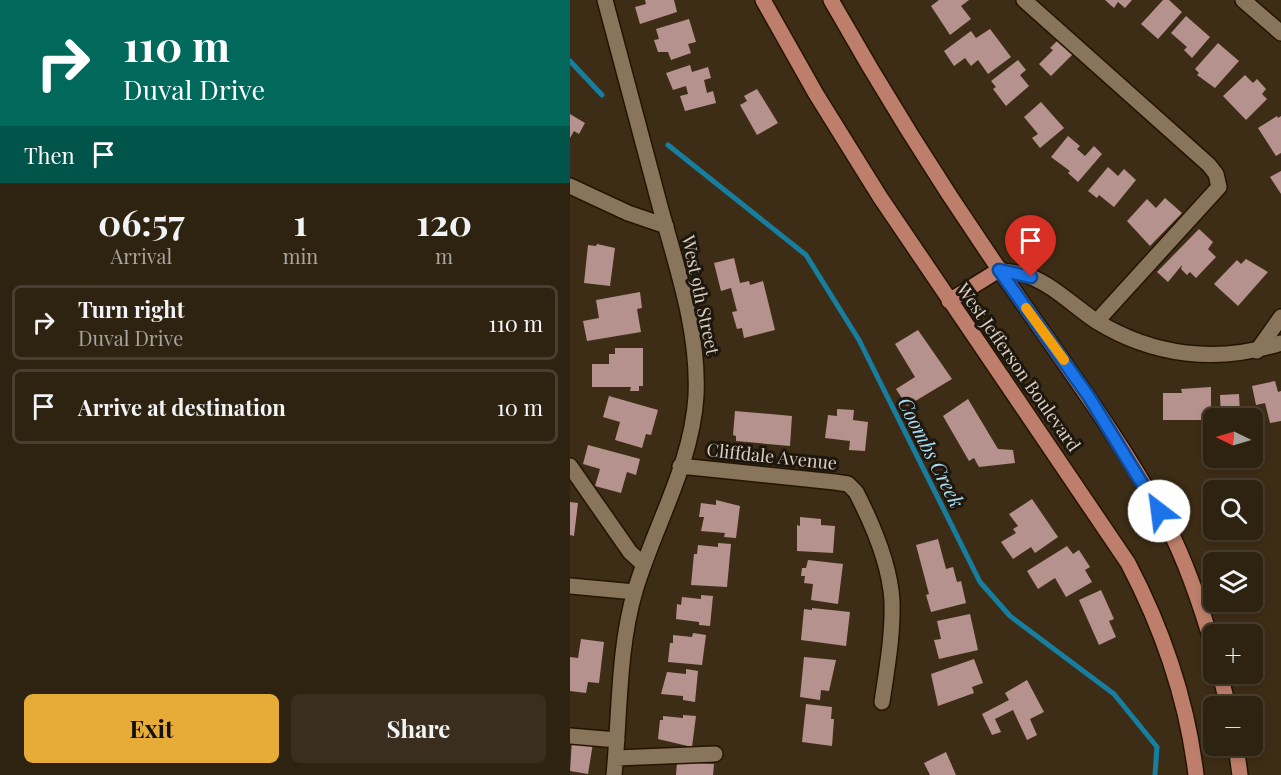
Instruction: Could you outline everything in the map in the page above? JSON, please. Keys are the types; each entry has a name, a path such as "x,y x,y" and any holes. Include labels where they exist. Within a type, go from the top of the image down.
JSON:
{"main road":[{"name":"West Jefferson Boulevard","path":"763,0 847,145 949,301 1128,563 1148,601 1177,677 1196,775"},
{"path":"831,0 937,178 1089,397 1168,528 1184,563 1205,624"},
{"path":"949,301 999,270"},
{"path":"1237,756 1240,775"}],"street":[{"name":"West 9th Street","path":"605,0 666,226 693,335 696,366 696,399 680,466 635,592 626,633 614,775"},
{"path":"1024,0 1209,165 1219,187 1097,321"},
{"path":"1243,0 1281,33"},
{"path":"570,186 628,213 666,226"},
{"path":"999,270 1031,277 1097,321 1128,338 1167,352 1210,356 1257,351 1281,343"},
{"path":"1257,351 1281,317"},
{"path":"570,466 630,552 644,565"},
{"name":"Cliffdale Avenue","path":"680,466 835,482 848,484 856,492 882,558 892,598 891,641 882,702"},
{"path":"570,586 635,592"},
{"path":"570,736 617,740"},
{"path":"616,758 715,754"}],"building":[{"path":"645,0 674,0 677,12 640,24 635,7 646,4"},
{"path":"939,0 969,0 961,6 971,19 950,35 931,6"},
{"path":"1105,0 1132,0 1125,8 1118,2 1114,8"},
{"path":"1163,0 1169,0 1182,12 1158,39 1141,24"},
{"path":"1186,16 1210,37 1192,58 1184,50 1187,47 1171,33"},
{"path":"689,19 696,42 688,44 691,53 671,60 668,52 658,52 654,40 659,39 656,29"},
{"path":"990,29 1011,57 988,74 978,60 971,66 965,58 954,66 944,51 971,31 976,38"},
{"path":"1059,39 1074,53 1051,76 1039,64 1053,50 1050,48"},
{"path":"1218,43 1239,61 1215,88 1197,75 1199,73 1195,69"},
{"path":"1018,60 1026,70 1020,75 1029,86 1006,106 993,89 996,87 991,81"},
{"path":"690,65 692,72 708,67 711,78 704,80 707,93 713,91 716,103 685,111 680,96 688,94 686,86 673,90 666,73"},
{"path":"1245,75 1253,83 1257,79 1266,89 1262,94 1267,99 1246,120 1223,96"},
{"path":"757,89 778,123 757,135 740,105 747,101 744,96"},
{"path":"1041,102 1064,128 1040,148 1032,138 1038,134 1024,117"},
{"path":"570,114 585,123 579,134 574,131 570,138"},
{"path":"1277,116 1278,118 1281,116 1281,153 1276,156 1258,128"},
{"path":"1068,136 1080,146 1077,149 1085,156 1094,146 1102,154 1078,182 1068,173 1070,171 1051,157"},
{"path":"1108,167 1118,176 1124,169 1136,180 1114,207 1099,195 1097,198 1088,191"},
{"path":"1281,171 1281,194 1270,177"},
{"path":"1165,198 1182,213 1150,246 1127,221 1147,199 1156,208"},
{"path":"1199,229 1213,242 1208,249 1216,257 1196,278 1190,272 1187,275 1181,269 1182,265 1168,282 1157,272"},
{"path":"597,244 615,248 610,286 584,283 588,245 596,246"},
{"path":"734,258 740,283 749,281 750,285 763,281 775,330 744,338 742,328 737,329 732,312 737,311 731,288 721,291 714,263"},
{"path":"1246,259 1268,272 1238,306 1214,284 1237,260 1241,264"},
{"path":"640,292 642,308 637,309 641,332 587,341 583,321 599,318 596,300"},
{"path":"918,330 952,379 907,406 896,389 915,377 895,344"},
{"path":"615,348 643,348 643,386 639,386 639,391 630,391 631,387 592,387 592,364 609,364 609,354 615,354"},
{"path":"1275,381 1278,392 1281,391 1281,421 1270,423 1265,403 1256,405 1252,386"},
{"path":"1211,387 1211,408 1203,408 1203,420 1163,420 1163,393 1182,393 1181,389"},
{"path":"1239,394 1240,408 1221,408 1220,395"},
{"path":"609,396 658,410 651,435 646,434 642,448 615,440 620,422 603,417"},
{"path":"968,399 998,449 1013,450 1015,463 979,467 974,458 969,461 943,416"},
{"path":"837,409 854,410 853,420 868,422 865,451 849,450 850,441 825,438 828,415 837,416"},
{"path":"735,411 792,416 790,446 736,441 736,436 733,435"},
{"path":"588,445 640,459 636,475 627,472 621,493 595,486 600,469 583,464"},
{"path":"1032,499 1058,537 1035,553 1031,547 1013,559 1001,542 1016,533 1013,529 1018,526 1009,514"},
{"path":"716,500 740,506 736,538 724,537 725,533 701,531 704,517 699,517 701,503 716,505"},
{"path":"570,502 578,503 574,536 570,535"},
{"path":"800,517 821,519 821,525 835,526 833,553 797,551 797,525 800,526"},
{"path":"938,539 946,569 953,567 957,582 961,581 966,603 931,612 926,595 929,594 916,545"},
{"path":"718,543 731,544 727,587 691,585 694,554 697,554 698,545 718,547"},
{"path":"1067,546 1073,554 1079,550 1090,567 1085,570 1092,582 1066,597 1055,578 1038,589 1027,571"},
{"path":"808,560 843,564 838,604 811,600 813,584 804,583 805,576 801,576 802,568 806,568"},
{"path":"1101,590 1114,619 1109,621 1116,637 1099,645 1079,600"},
{"path":"701,595 713,596 710,626 676,619 677,604 681,605 682,597 701,599"},
{"path":"812,608 850,612 846,646 801,640 804,609 812,610"},
{"path":"970,614 978,650 939,659 934,640 941,639 937,621"},
{"path":"693,633 706,635 702,665 668,662 673,635 692,637"},
{"path":"581,639 604,642 599,683 588,682 586,693 570,691 570,657 578,658"},
{"path":"804,657 836,660 829,691 821,690 820,700 800,697"},
{"path":"974,659 983,683 972,687 974,693 938,706 931,674"},
{"path":"686,669 698,671 695,702 683,700 683,696 661,694 667,672 686,674"},
{"path":"1027,680 1044,712 1030,719 1037,735 1027,740 1013,710 995,719 1001,732 992,735 982,714 1009,700 1005,693"},
{"path":"806,704 832,707 831,719 834,719 832,746 802,742"},
{"path":"683,715 696,716 692,747 658,739 660,720 663,720 663,716 683,718"},
{"path":"572,740 593,743 588,774 570,771"},
{"path":"946,752 956,775 930,775 924,763"},
{"path":"677,762 714,764 713,775 676,775"}],"waterway":[{"name":"Coombs Creek","path":"570,61 602,95"},
{"name":"Coombs Creek","path":"668,145 806,255 859,340 980,582 1010,616 1114,694 1157,747 1155,775"}],"slow traffic":[{"path":"1026,308 1064,360"}],"route":[{"path":"1031,277 999,270 1089,397 1159,511"}]}
